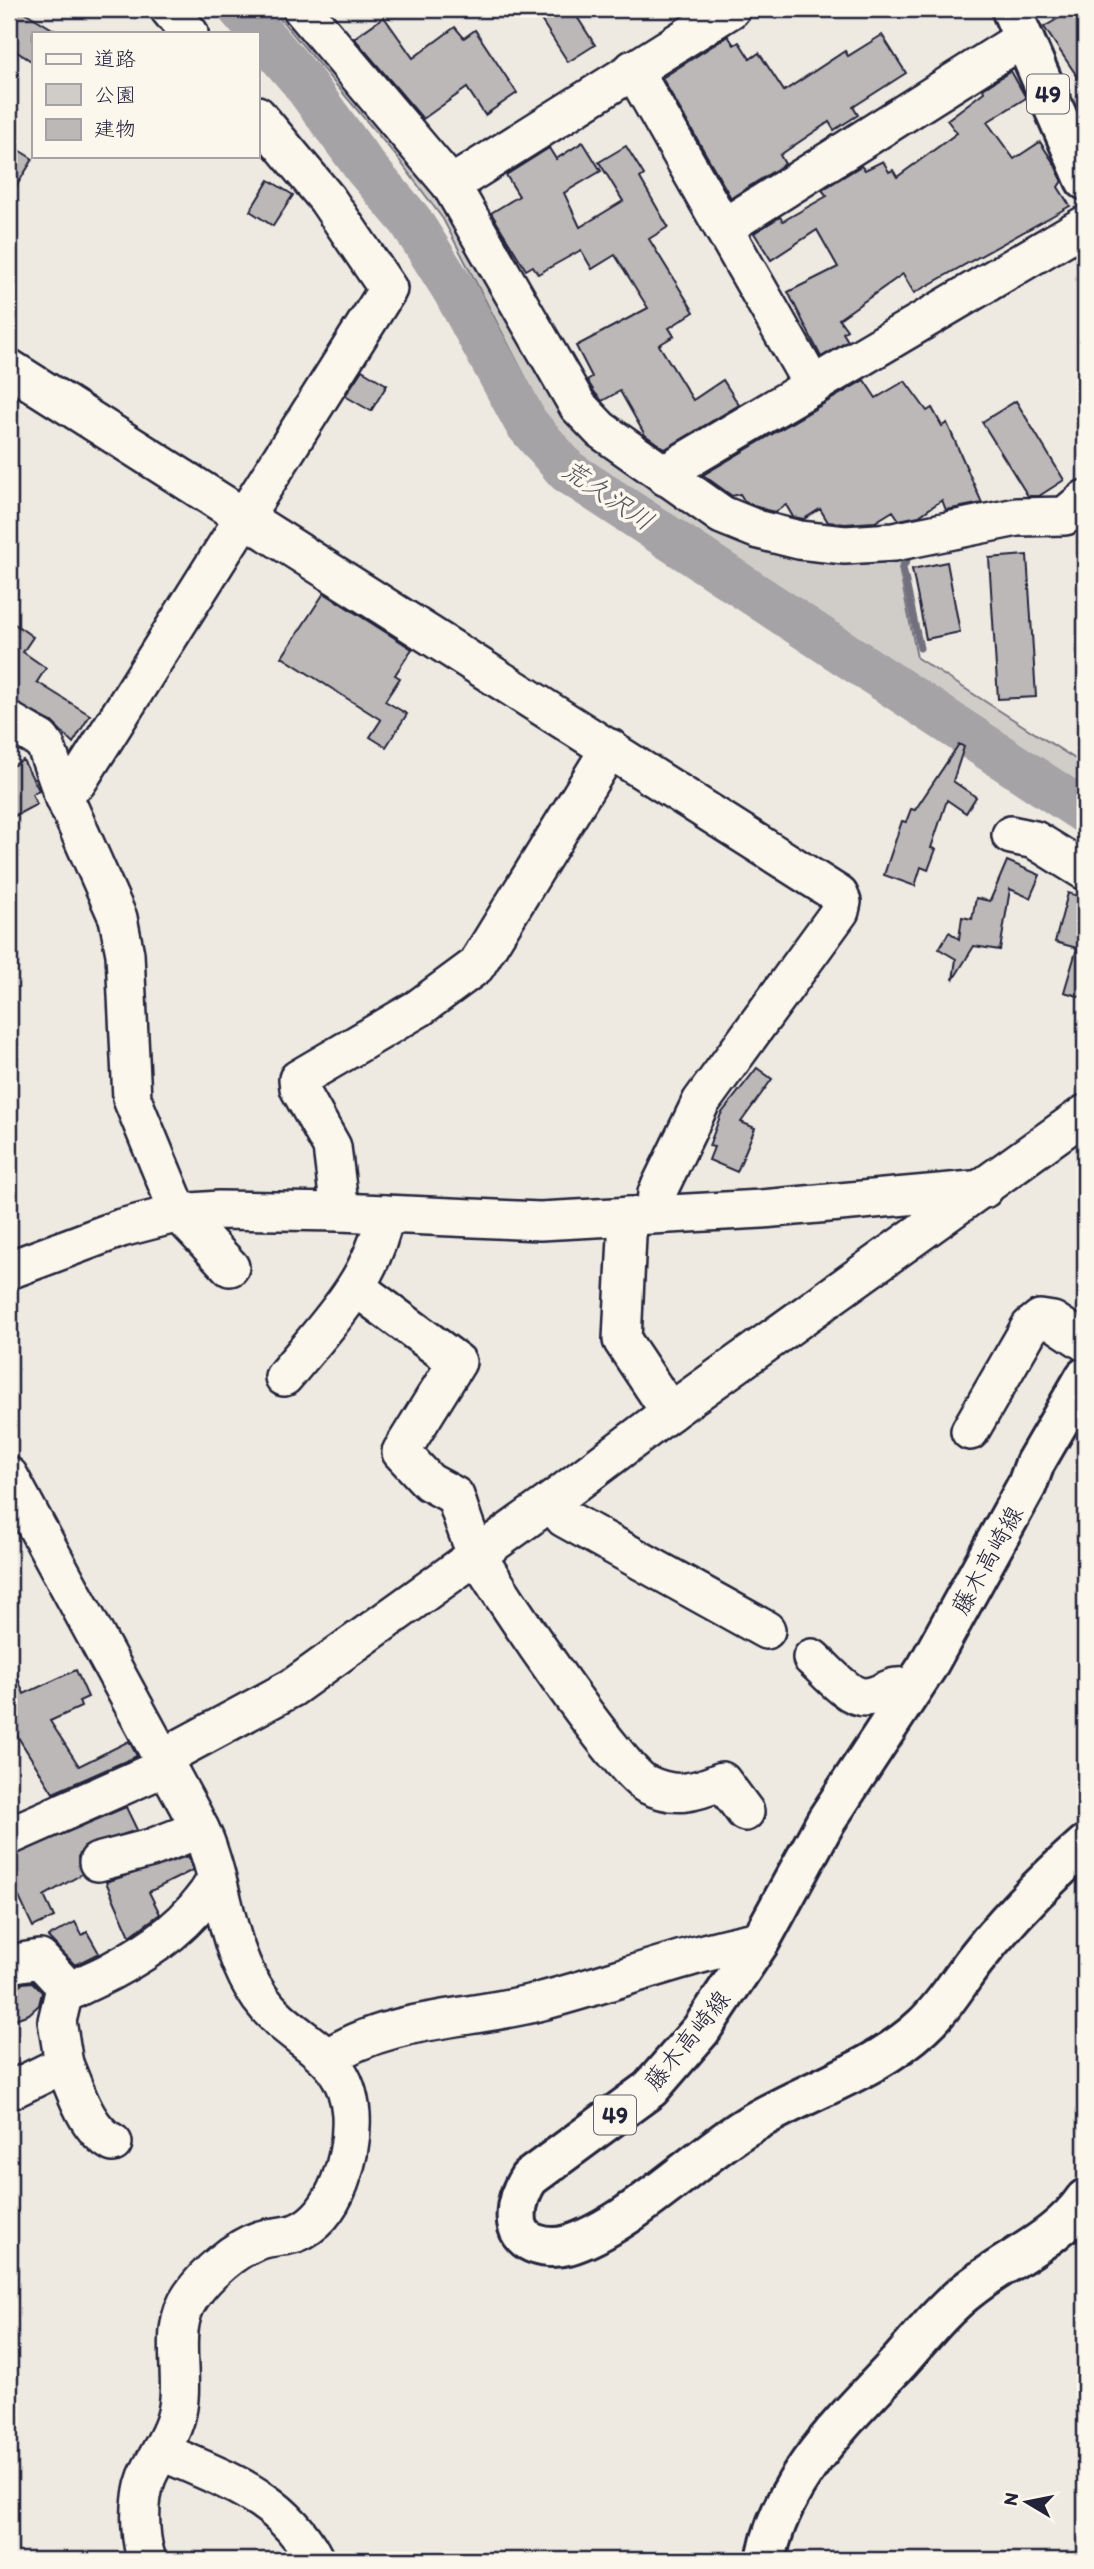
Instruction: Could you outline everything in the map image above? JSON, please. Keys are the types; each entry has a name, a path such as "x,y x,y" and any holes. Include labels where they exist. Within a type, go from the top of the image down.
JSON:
{"main road":[{"name":"49","path":"1018,23 1085,180"},
{"name":"藤木高崎線","path":"1085,1377 1035,1463 1027,1485 962,1605 913,1689 826,1821 761,1940 701,2030 666,2073 650,2089 529,2178 521,2191 516,2209 517,2226 523,2236 548,2247 566,2245 588,2237 648,2199 744,2128 858,2069 906,2039 932,2018 976,1958 1085,1845"},
{"path":"766,2560 771,2534 791,2490 860,2403 970,2287 1063,2225 1085,2199"}],"street":[{"path":"169,9 188,32"},
{"path":"302,9 451,185 568,394 601,430 735,522 788,538 845,545 894,542 1017,517 1065,516 1085,499"},
{"path":"451,185 731,9"},
{"path":"723,228 1018,23"},
{"path":"633,69 813,386"},
{"path":"62,792 78,781 388,289 327,199 259,117"},
{"path":"666,477 680,464 1085,225"},
{"path":"9,368 839,895 842,902 840,911 793,980 701,1102 657,1193 641,1215 622,1340 670,1412"},
{"path":"9,721 41,740 118,918 125,954 132,1099 179,1213 230,1267"},
{"path":"340,1212 332,1147 299,1088 298,1079 419,1008 476,966 610,748"},
{"path":"1011,835 1035,840 1085,871"},
{"path":"9,1836 164,1762 292,1688 1085,1114"},
{"path":"9,1270 121,1228 179,1213 219,1210 340,1212 540,1221 762,1209 984,1189"},
{"path":"284,1377 357,1288 380,1242 385,1213"},
{"path":"357,1288 457,1362 401,1452 429,1482 455,1496 477,1555 592,1721 644,1783 677,1795 693,1793 722,1781 745,1812"},
{"path":"970,1431 1030,1327 1040,1319 1054,1321 1085,1342"},
{"path":"9,1476 200,1829 208,1849 233,1943 254,1988 270,2010 289,2029 327,2058 345,2084 351,2116 341,2180 325,2211 298,2232 263,2239 231,2256 192,2294 185,2306 180,2329 180,2401 176,2418 142,2495 142,2546 147,2560"},
{"path":"552,1501 564,1518 766,1630"},
{"path":"813,1658 850,1692 865,1697 899,1684 913,1689"},
{"path":"98,1862 151,1848 200,1829"},
{"path":"113,2143 101,2137 94,2127 64,2064 57,2021 63,1996 110,1972 173,1932 191,1917 216,1880"},
{"path":"327,2058 351,2042 402,2026 494,2013 559,1997 708,1950 761,1940"},
{"path":"9,1964 40,1959 70,1991"},
{"path":"9,2091 64,2064"},
{"path":"161,2451 266,2502 295,2527 314,2560"}],"green space":[{"path":"272,9 290,9 329,56 658,485 903,558 899,568 917,658 1083,764 1085,771 1080,783 1085,787 1085,792 735,560 655,511 570,449 543,411 443,219 397,157"}],"building":[{"path":"534,9 572,9 595,45 568,62"},
{"path":"1074,9 1085,9 1085,88 1044,27"},
{"path":"21,10 57,32 32,32 32,61 9,47 9,31"},
{"path":"384,17 413,58 455,27 464,38 475,30 517,93 485,115 467,88 423,119 354,38"},
{"path":"882,35 906,73 853,107 858,115 834,130 829,122 780,155 785,164 731,198 662,78 728,36 734,45 739,42 750,59 759,53 784,91 845,51 848,56"},
{"path":"1011,71 1026,98 987,122 1014,159 1040,142 1055,165 1062,181 1058,187 1070,206 914,293 903,274 839,319 847,330 843,333 848,341 821,357 788,292 838,267 817,230 771,260 754,233 780,217 783,221 827,196 822,190 861,166 865,170 883,161 889,172 893,170 897,177 957,133 947,120 984,92 983,89"},
{"path":"583,142 601,171 564,193 580,227 623,201 599,162 626,146 644,175 640,178 668,227 649,239 694,312 669,328 674,336 659,345 693,400 723,380 739,405 665,449 645,435 620,391 602,401 595,393 587,380 592,377 576,346 648,308 615,255 592,269 581,250 538,274 533,266 526,270 491,213 519,196 506,175 549,148 556,159"},
{"path":"9,144 33,159 9,198"},
{"path":"269,180 293,195 273,226 250,211"},
{"path":"362,370 387,385 371,411 345,396"},
{"path":"864,380 876,398 905,381 927,411 932,408 942,426 947,423 982,503 946,510 942,500 919,516 899,520 893,511 875,522 845,524 828,522 820,509 804,519 793,517 786,505 775,512 766,510 745,502 740,494 732,496 703,475"},
{"path":"1016,401 1064,480 1039,496 1028,496 982,422"},
{"path":"1027,555 1036,697 998,699 989,558"},
{"path":"947,562 960,632 926,639 912,569"},
{"path":"324,593 412,649 395,675 400,678 385,701 407,714 386,747 370,737 381,720 282,657"},
{"path":"9,620 33,637 23,652 46,668 37,682 90,715 73,743 52,722 9,700"},
{"path":"959,744 964,747 953,781 976,797 966,813 947,800 931,848 936,849 928,870 921,867 915,886 884,875 902,821 906,822 911,809 915,810"},
{"path":"23,760 39,790 32,794 37,804 15,816 9,805 9,768"},
{"path":"1007,861 1040,875 1030,898 1010,889 1000,950 974,946 953,980 956,959 939,949 949,932 959,939 962,917 972,919 976,898 990,901"},
{"path":"1068,893 1085,898 1085,998 1064,992 1077,948 1055,942"},
{"path":"757,1068 772,1079 741,1122 755,1128 737,1172 709,1160 714,1147 709,1146 721,1114"},
{"path":"9,1657 24,1694 76,1670 88,1697 79,1701 81,1707 50,1721 79,1766 129,1741 137,1756 53,1793 16,1734 9,1736"},
{"path":"126,1807 137,1830 84,1847 78,1857 82,1874 44,1896 54,1917 33,1927 19,1897 9,1902 9,1857"},
{"path":"188,1856 193,1870 149,1892 160,1914 130,1936 106,1882"},
{"path":"75,1922 82,1935 87,1932 99,1953 75,1965 48,1937"},
{"path":"32,1982 42,1992 39,2005 29,2014 9,2021 9,1994 23,1983"}],"waterway":[{"name":"荒久沢川","path":"240,9 302,81 365,167 410,220 454,290 526,423 567,471 1085,812"},
{"path":"915,555 909,556 903,568 920,648"}]}
